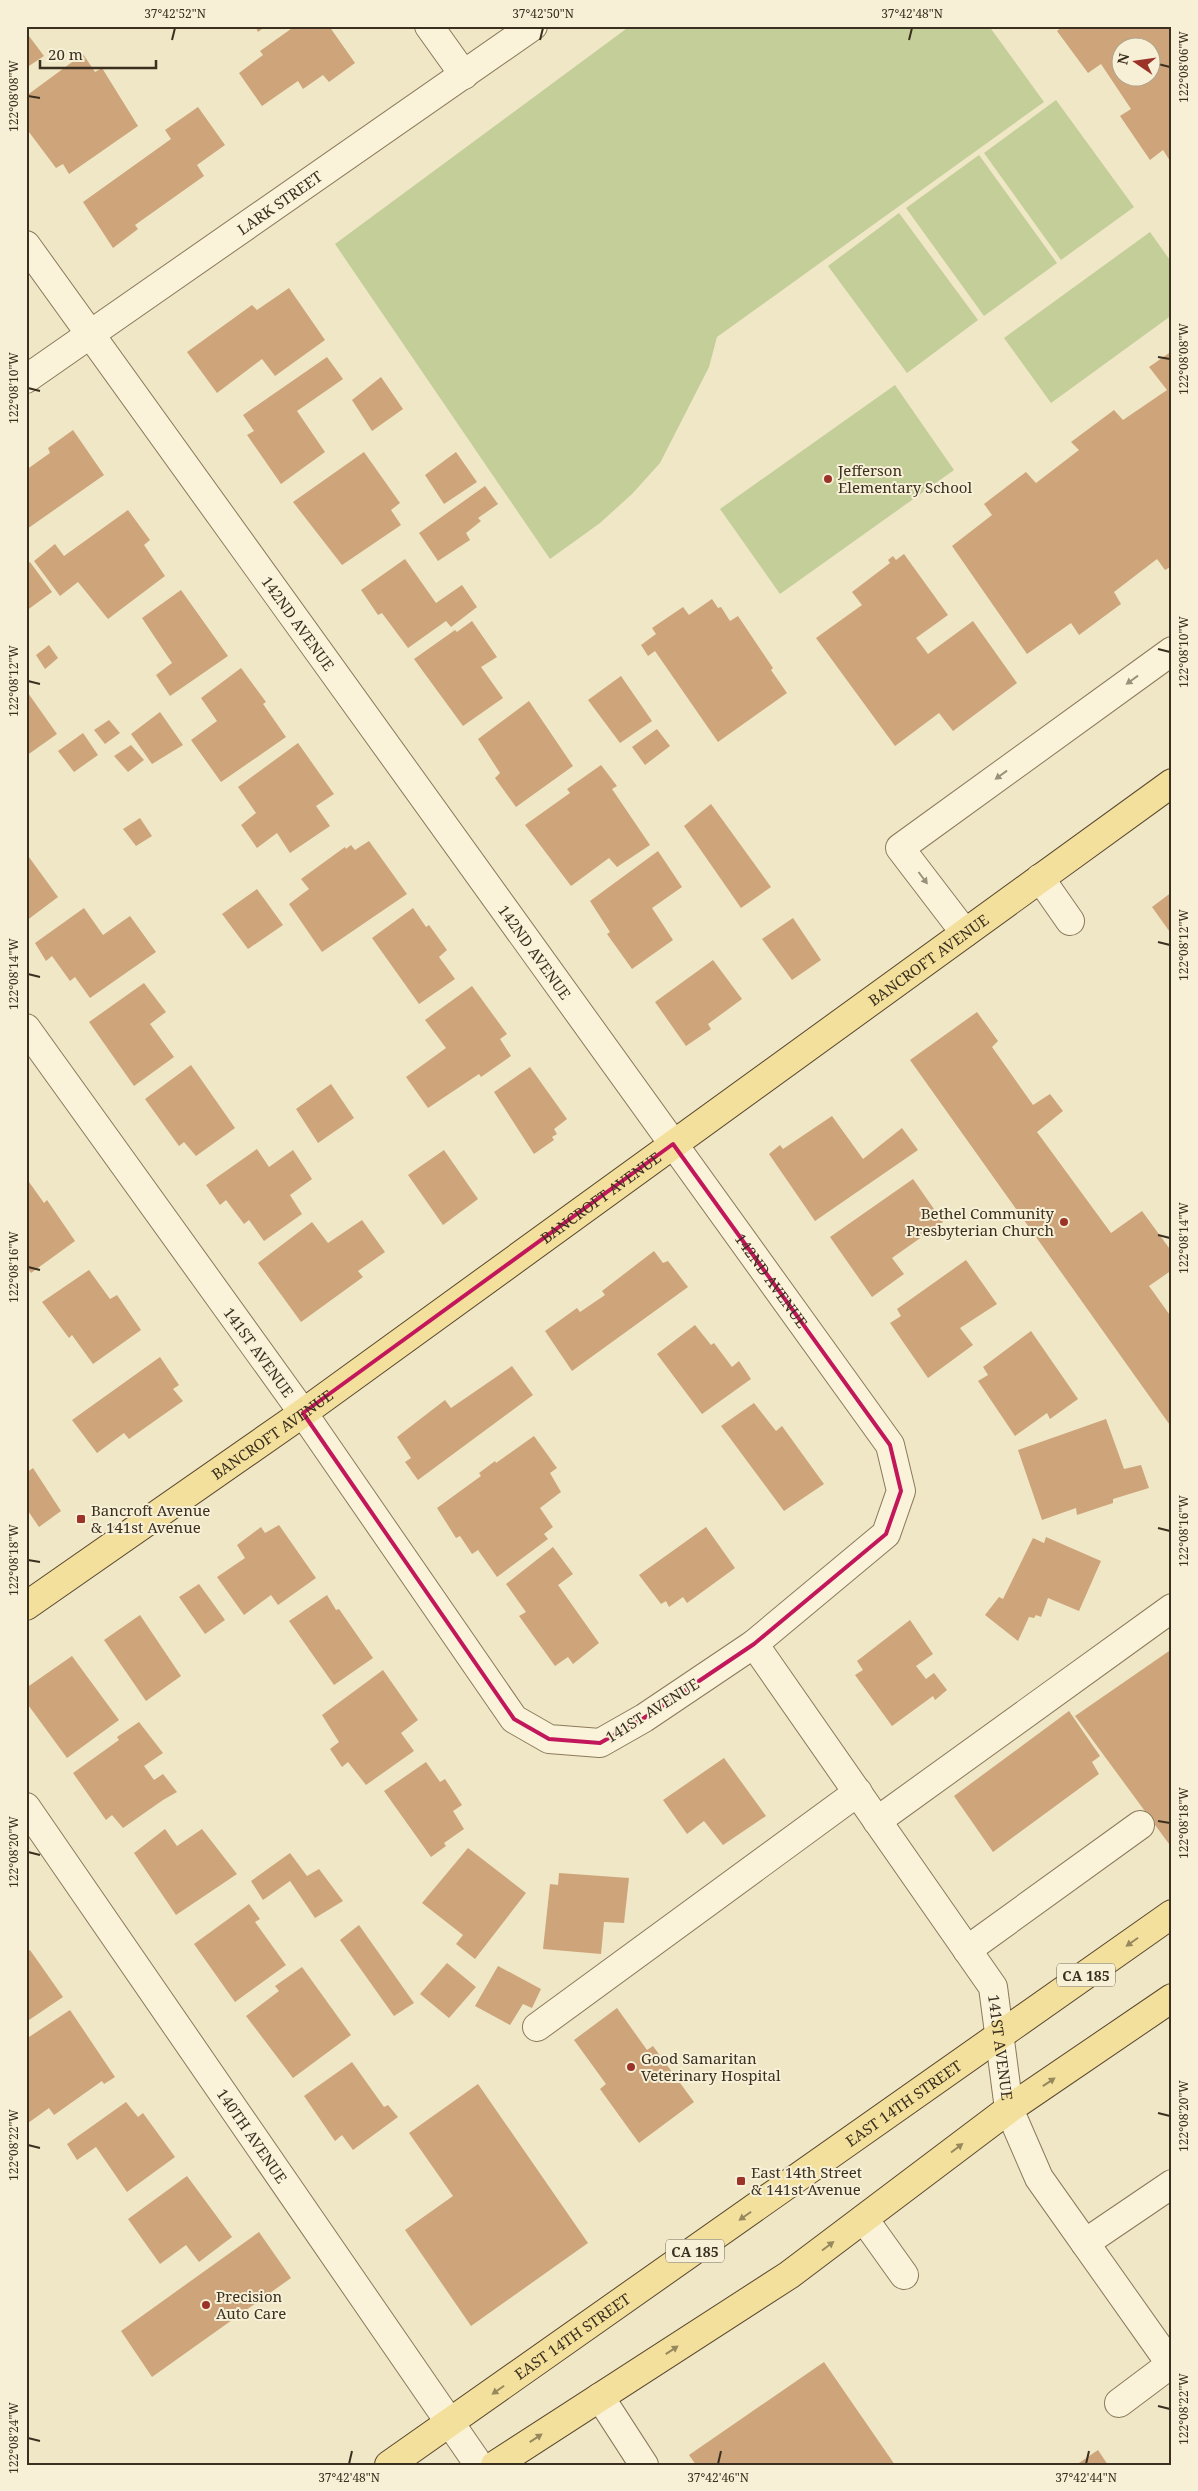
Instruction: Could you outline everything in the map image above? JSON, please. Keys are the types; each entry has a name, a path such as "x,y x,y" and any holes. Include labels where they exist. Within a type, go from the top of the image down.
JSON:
{"main road":[{"name":"BANCROFT AVENUE","path":"26,1606 304,1413 1172,783"},
{"name":"EAST 14TH STREET","path":"389,2465 1172,1914"},
{"path":"495,2465 789,2275 1009,2109 1172,1998"}],"street":[{"path":"429,26 464,76"},
{"name":"LARK STREET","path":"26,379 464,76 533,26"},
{"name":"142ND AVENUE","path":"26,245 890,1445 901,1490 886,1534 754,1644"},
{"path":"965,933 900,848 1172,651"},
{"path":"1040,878 1070,921"},
{"name":"141ST AVENUE","path":"26,1028 304,1413 514,1719 549,1739 600,1742 644,1718 754,1644 993,1987 1009,2109 1039,2178 1171,2365"},
{"path":"877,1821 1172,1608"},
{"path":"537,2027 858,1792"},
{"name":"140TH AVENUE","path":"26,1807 479,2465"},
{"path":"967,1950 1140,1825"},
{"path":"1085,2243 1172,2184"},
{"path":"864,2219 904,2276"},
{"path":"1119,2403 1171,2365"},
{"path":"600,2397 644,2465"}],"highlighted area":[{"path":"673,1144 890,1445 901,1491 886,1534 754,1644 644,1718 600,1743 549,1739 514,1719 303,1413"}],"green space":[{"path":"630,26 989,26 1044,102 717,337 709,367 660,463 632,494 600,523 550,559 335,244"},
{"path":"1056,100 1134,207 1061,260 984,153"},
{"path":"979,155 1057,263 984,316 906,208"},
{"path":"899,213 978,320 907,373 828,266"},
{"path":"1150,232 1172,263 1172,315 1051,403 1004,338"},
{"path":"895,385 954,470 780,594 720,509"}],"building":[{"path":"255,26 266,26 258,32"},
{"path":"295,26 329,26 355,63 329,82 323,75 303,89 298,81 262,106 239,73 263,55 260,51"},
{"path":"1063,26 1172,26 1172,164 1163,150 1150,160 1120,116 1131,109 1117,88 1160,88 1160,38 1110,38 1110,78 1101,64 1088,73 1057,31"},
{"path":"26,32 44,56 26,68"},
{"path":"83,54 95,72 102,68 138,126 69,174 63,164 56,168 26,128 26,96"},
{"path":"198,107 225,145 197,165 204,176 135,225 138,229 113,248 83,202 171,139 165,130"},
{"path":"289,288 325,340 275,376 262,359 217,393 187,352 252,305 257,310"},
{"path":"1172,351 1172,566 1165,570 1157,559 1114,592 1121,604 1079,635 1071,623 1027,654 952,546 992,515 984,504 1026,472 1036,483 1079,450 1071,442 1114,410 1123,420 1167,390 1149,367"},
{"path":"327,357 343,379 297,411 325,452 281,484 247,435 254,431 243,415"},
{"path":"381,377 403,409 372,431 352,400"},
{"path":"73,430 104,475 27,529 26,470 50,453 48,448"},
{"path":"364,452 400,503 391,510 401,525 342,565 293,502"},
{"path":"456,452 477,482 444,504 425,475"},
{"path":"485,486 498,504 478,518 481,521 466,533 470,540 438,561 419,533"},
{"path":"128,510 150,540 144,545 165,576 108,619 78,582 60,596 34,561 55,544 64,556"},
{"path":"904,554 948,615 916,638 928,654 973,621 1017,683 953,731 939,713 895,746 816,638 862,605 852,592 890,563 888,560 893,556 896,560"},
{"path":"405,559 436,603 462,585 477,607 451,627 446,621 408,648 382,613 378,615 361,590"},
{"path":"30,562 52,592 26,611 26,565"},
{"path":"181,590 228,656 170,696 156,675 172,663 142,618"},
{"path":"712,599 718,608 721,607 730,621 738,616 773,668 771,670 787,693 718,742 655,651 648,656 641,645 656,634 652,628 683,607 689,615"},
{"path":"472,621 497,657 481,667 503,698 463,726 414,659 455,630 457,632"},
{"path":"49,645 58,658 45,669 36,655"},
{"path":"241,668 266,702 263,704 286,737 221,782 191,740 217,721 201,698"},
{"path":"621,676 652,721 620,743 588,700"},
{"path":"28,693 57,734 26,756 26,694"},
{"path":"529,701 573,766 516,807 495,778 500,773 478,739"},
{"path":"160,712 183,745 152,764 131,734"},
{"path":"109,720 120,733 105,744 94,730"},
{"path":"657,729 670,746 645,765 632,747"},
{"path":"83,733 98,755 74,772 58,751"},
{"path":"298,743 334,794 316,806 330,826 290,853 277,833 257,848 241,825 256,813 238,787"},
{"path":"131,745 144,760 128,772 114,756"},
{"path":"601,765 617,786 612,789 650,845 617,867 609,858 571,886 525,825 570,793 567,789"},
{"path":"711,804 771,887 741,908 684,826"},
{"path":"140,818 152,836 136,846 123,829"},
{"path":"369,841 407,894 322,952 289,904 309,889 301,879 345,847 346,849 351,845 355,850"},
{"path":"658,851 682,887 652,908 673,940 632,969 607,934 610,932 590,901"},
{"path":"26,853 58,897 26,921"},
{"path":"257,889 283,925 248,949 222,914"},
{"path":"1172,892 1172,935 1152,907"},
{"path":"84,908 103,935 130,916 156,952 90,998 75,977 70,981 52,956 46,961 35,943"},
{"path":"413,908 426,927 429,925 447,950 439,957 455,979 419,1004 372,938"},
{"path":"793,918 821,960 792,980 762,939"},
{"path":"713,960 742,999 708,1024 711,1029 686,1046 655,1002"},
{"path":"144,983 166,1012 150,1024 174,1057 134,1086 89,1022"},
{"path":"472,986 507,1034 500,1039 511,1056 481,1077 479,1074 428,1108 406,1077 446,1048 425,1020"},
{"name":"Bethel Community Presbyterian Church","path":"977,1012 998,1041 992,1047 1033,1105 1050,1094 1063,1111 1037,1132 1111,1233 1142,1211 1172,1252 1172,1270 1149,1286 1172,1318 1172,1428 910,1060"},
{"path":"191,1065 235,1128 196,1156 184,1142 179,1146 145,1099"},
{"path":"530,1067 567,1119 554,1129 557,1134 552,1137 554,1140 534,1154 494,1092"},
{"path":"331,1084 354,1118 318,1143 296,1109"},
{"path":"832,1116 863,1159 902,1128 918,1150 815,1221 769,1154 780,1145 783,1149"},
{"path":"257,1149 269,1167 293,1150 312,1179 290,1195 302,1214 264,1241 249,1220 244,1224 226,1200 220,1205 206,1185"},
{"path":"444,1150 478,1199 443,1225 408,1175"},
{"path":"913,1179 943,1222 892,1258 904,1274 872,1297 830,1237"},
{"path":"29,1182 44,1203 47,1200 75,1241 31,1273 26,1266 26,1184"},
{"path":"362,1220 385,1252 358,1271 363,1277 301,1322 258,1263 312,1222 328,1243"},
{"path":"654,1251 663,1263 668,1261 688,1287 572,1371 545,1331 577,1308 580,1312 605,1295 602,1291"},
{"path":"966,1260 997,1304 960,1328 973,1345 928,1378 890,1323 901,1316 897,1309"},
{"path":"89,1270 110,1299 117,1295 141,1330 93,1364 72,1335 69,1338 42,1302"},
{"path":"695,1325 711,1345 714,1343 732,1367 739,1361 751,1379 702,1414 657,1354"},
{"path":"1031,1331 1078,1399 1050,1419 1047,1413 1015,1436 978,1381 988,1375 983,1367"},
{"path":"160,1357 179,1385 173,1389 183,1401 129,1439 124,1433 97,1453 72,1420"},
{"path":"512,1366 533,1395 418,1480 405,1462 411,1458 397,1437 445,1400 451,1408"},
{"path":"754,1403 776,1431 782,1426 824,1484 784,1511 721,1426"},
{"path":"1106,1419 1124,1469 1141,1465 1149,1488 1113,1499 1113,1503 1077,1515 1076,1508 1042,1520 1018,1450"},
{"path":"534,1436 557,1468 550,1473 561,1492 540,1508 553,1527 544,1534 548,1539 497,1577 478,1550 472,1554 460,1536 456,1538 437,1508 481,1476 479,1473 495,1461 496,1463"},
{"path":"33,1468 61,1511 39,1527 26,1508 26,1473"},
{"path":"279,1525 316,1578 278,1605 271,1595 244,1615 217,1577 245,1558 237,1545 261,1527 265,1533"},
{"path":"706,1527 735,1568 687,1603 683,1597 669,1607 666,1601 661,1604 639,1575"},
{"path":"1046,1537 1101,1561 1079,1611 1048,1598 1041,1617 1036,1615 1034,1618 1029,1617 1018,1641 985,1615 999,1597 1003,1599 1033,1538 1044,1543"},
{"path":"553,1547 573,1574 558,1585 599,1643 573,1664 568,1657 555,1666 519,1616 526,1612 506,1584"},
{"path":"199,1584 225,1620 205,1634 179,1597"},
{"path":"327,1595 336,1610 339,1609 373,1658 334,1685 289,1621"},
{"path":"140,1615 181,1676 146,1701 104,1640"},
{"path":"910,1620 933,1654 916,1666 926,1679 934,1673 947,1690 935,1700 933,1696 892,1726 855,1675 863,1670 857,1661"},
{"path":"1172,1649 1172,1848 1075,1716"},
{"path":"72,1656 119,1720 67,1758 26,1702 26,1688"},
{"path":"383,1670 418,1720 401,1733 414,1751 366,1785 348,1762 342,1767 330,1749 339,1742 322,1715"},
{"path":"1069,1711 1100,1756 1092,1762 1099,1774 993,1852 954,1796"},
{"path":"139,1722 163,1753 144,1766 154,1780 163,1774 177,1792 123,1828 112,1815 106,1820 73,1773 119,1740 117,1737"},
{"path":"724,1758 766,1816 723,1845 704,1821 687,1834 663,1800"},
{"path":"426,1762 440,1782 445,1779 462,1805 453,1811 464,1829 444,1843 446,1846 431,1857 384,1791"},
{"path":"165,1829 177,1846 202,1829 237,1874 176,1915 134,1853"},
{"path":"468,1848 526,1893 475,1959 456,1944 463,1935 422,1903"},
{"path":"290,1853 307,1876 319,1869 343,1901 315,1918 290,1881 263,1900 251,1881"},
{"path":"559,1873 629,1878 624,1923 604,1922 601,1954 543,1949 550,1884 558,1885"},
{"path":"249,1904 260,1919 255,1922 286,1965 235,2002 194,1944"},
{"path":"359,1925 414,2003 394,2016 340,1940"},
{"path":"30,1950 63,1997 26,2022 26,1953"},
{"path":"447,1963 476,1987 449,2018 420,1994"},
{"path":"498,1966 541,1989 532,2008 523,2004 510,2025 475,2006"},
{"path":"302,1967 351,2035 293,2078 246,2016 279,1991 275,1986"},
{"name":"Good Samaritan Veterinary Hospital","path":"617,2008 647,2050 653,2046 694,2102 639,2143 600,2089 606,2084 574,2040"},
{"path":"70,2010 115,2077 104,2084 102,2081 54,2115 49,2108 28,2123 26,2039"},
{"path":"352,2062 384,2107 388,2105 398,2117 353,2150 342,2135 335,2141 304,2096"},
{"path":"478,2084 588,2243 471,2326 405,2230 453,2196 409,2133"},
{"path":"126,2102 138,2117 143,2113 175,2157 127,2192 96,2147 77,2160 67,2144"},
{"path":"187,2176 232,2237 199,2262 186,2245 160,2264 128,2219"},
{"name":"Precision Auto Care","path":"259,2232 291,2278 152,2377 121,2331"},
{"path":"824,2362 895,2465 696,2465 689,2455"},
{"path":"1098,2450 1108,2465 1076,2465"}],"place":[{"name":"Jefferson Elementary School","path":"828,479"},
{"name":"Bethel Community Presbyterian Church","path":"1064,1222"},
{"name":"Bancroft Avenue & 141st Avenue","path":"81,1519"},
{"name":"Good Samaritan Veterinary Hospital","path":"631,2067"},
{"name":"East 14th Street & 141st Avenue","path":"741,2181"},
{"name":"Precision Auto Care","path":"206,2305"}]}
